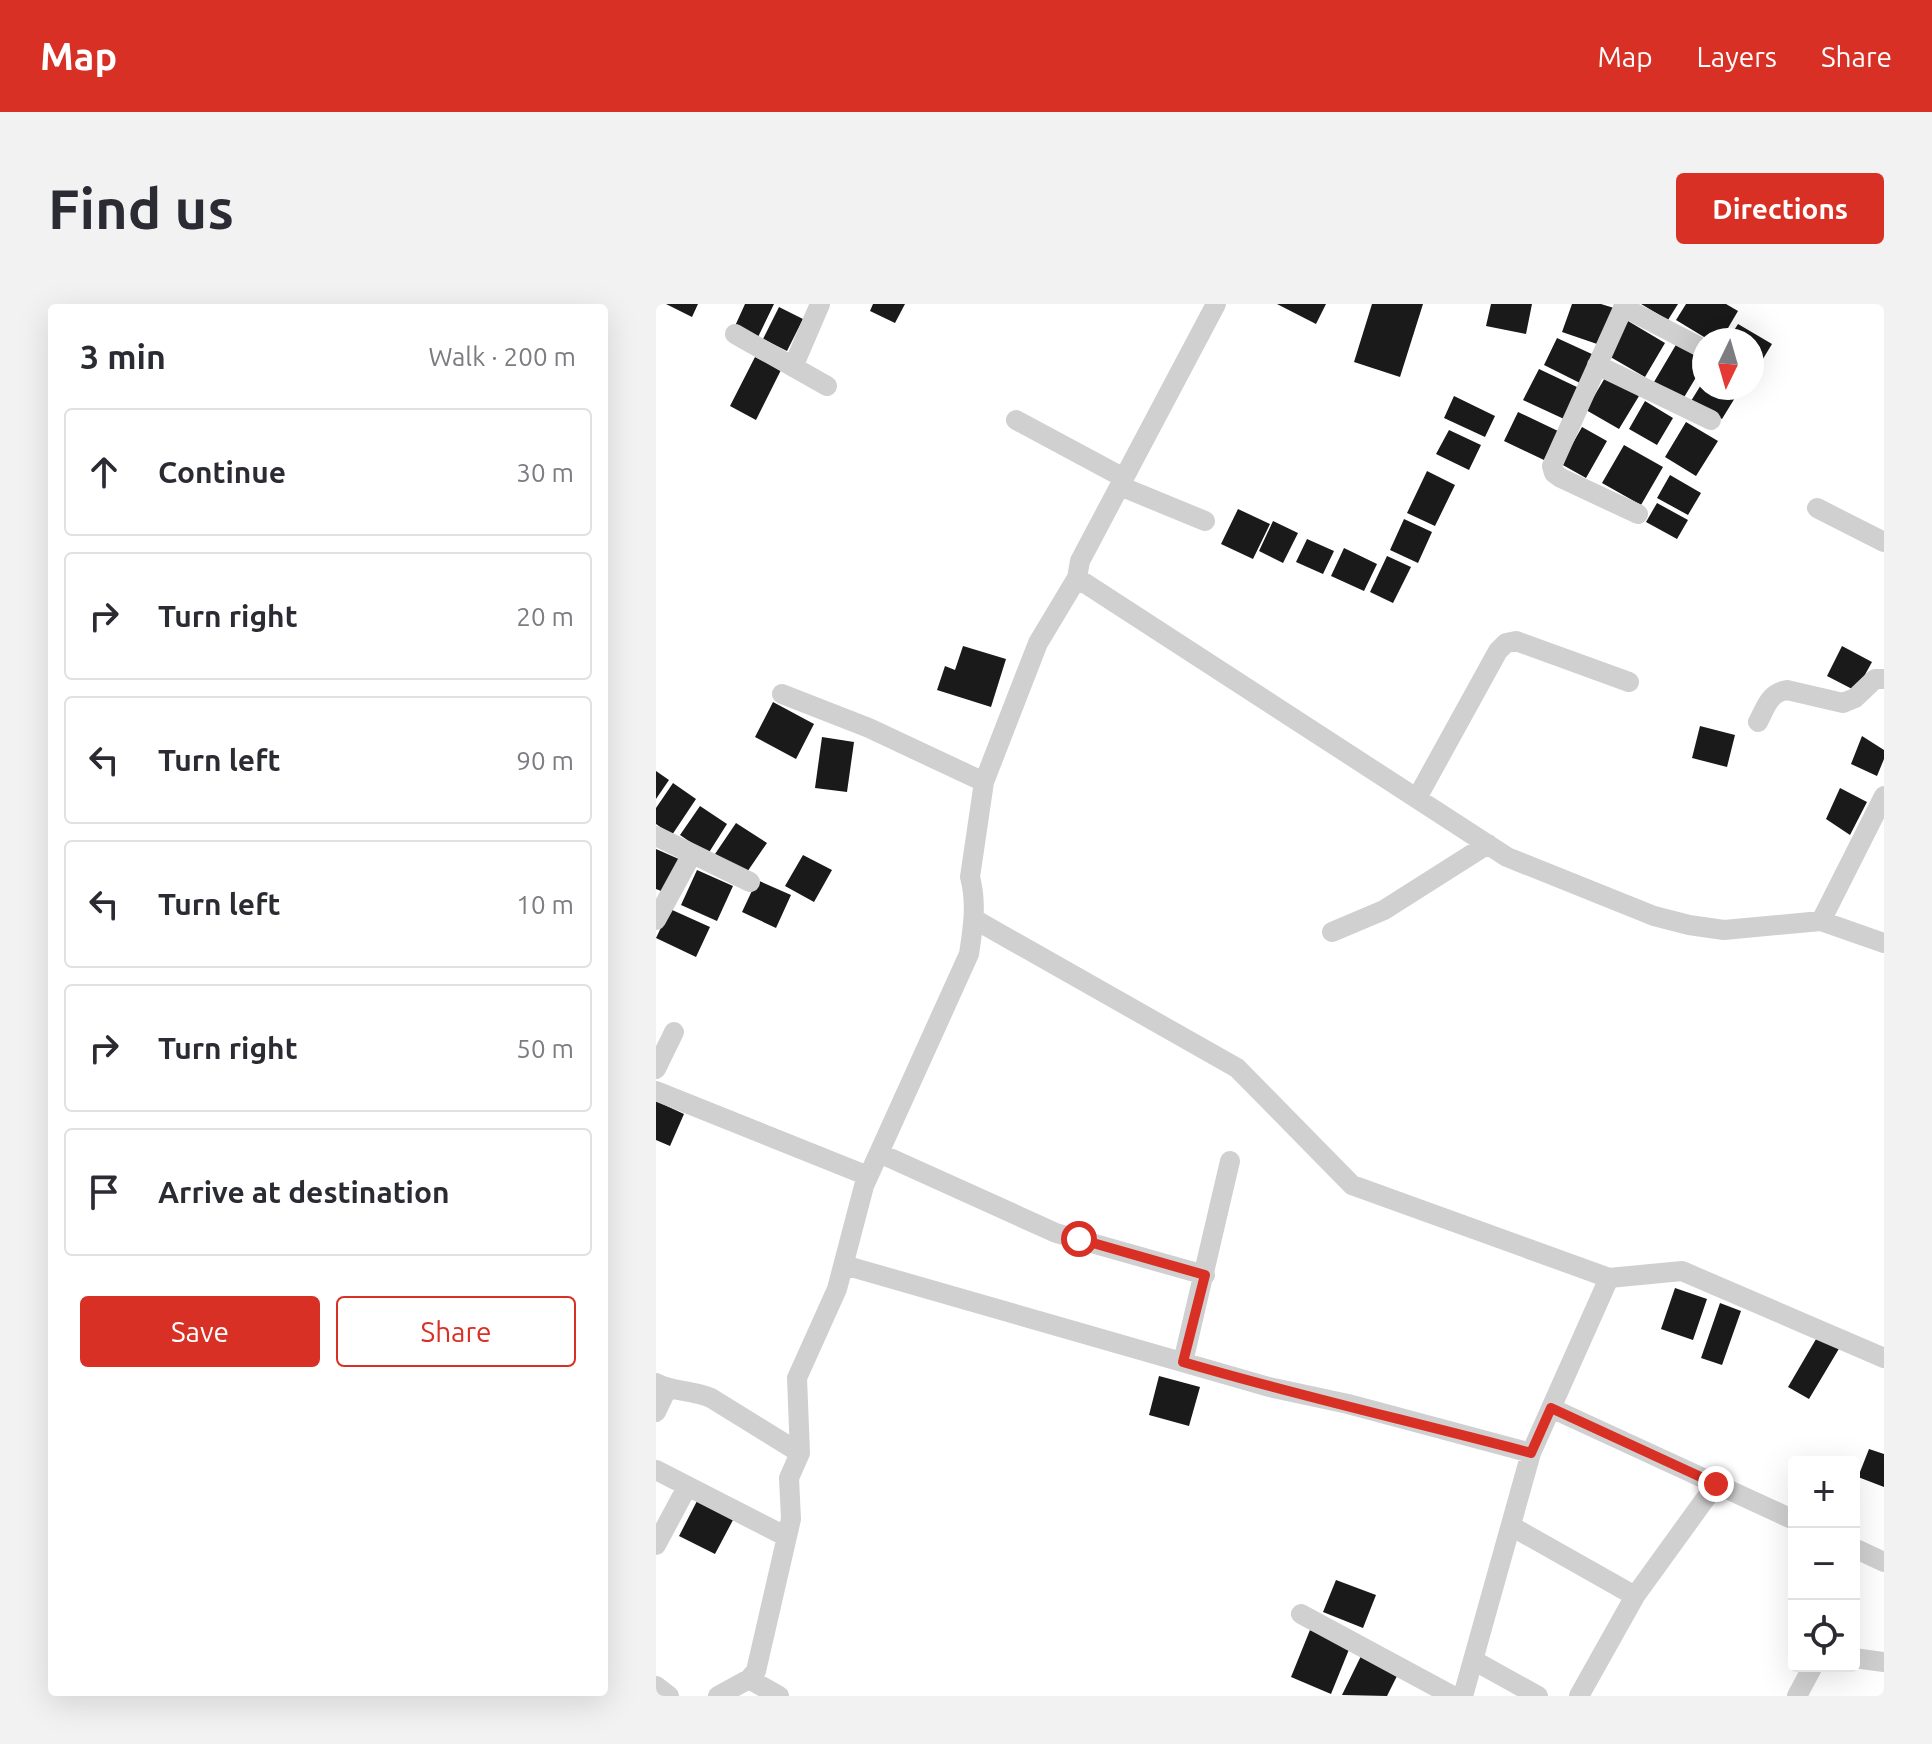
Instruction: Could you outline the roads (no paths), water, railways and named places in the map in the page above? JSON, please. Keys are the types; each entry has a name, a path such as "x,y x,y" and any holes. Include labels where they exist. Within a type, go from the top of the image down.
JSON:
{"street":[{"path":"793,367 820,304"},
{"path":"718,1696 749,1679 756,1671 791,1519 789,1478 800,1453 797,1378 844,1265 855,1213 868,1176 969,954 974,919 974,892 970,877 984,782 1038,643 1077,578 1080,561 1216,304"},
{"path":"1638,514 1561,478 1554,473 1552,466 1624,306 1692,343"},
{"path":"735,334 827,386"},
{"path":"1597,365 1711,420"},
{"path":"1016,420 1122,482 1205,521"},
{"path":"1817,508 1884,542"},
{"path":"1077,578 1521,863 1654,916 1689,925 1724,930 1821,921 1884,943"},
{"path":"1417,798 1498,651 1506,643 1516,641 1629,682"},
{"path":"1758,722 1771,695 1778,692 1787,690 1843,703 1855,698 1875,679 1884,679"},
{"path":"782,694 869,728 984,782"},
{"path":"1821,921 1884,796"},
{"path":"656,836 750,882"},
{"path":"1332,932 1384,910 1488,844"},
{"path":"656,920 692,854"},
{"path":"974,919 1237,1068 1352,1185 1609,1278 1682,1271 1884,1358"},
{"path":"656,1069 674,1032"},
{"path":"656,1091 868,1176"},
{"path":"879,1153 1056,1233 1205,1275"},
{"path":"1183,1362 1230,1161"},
{"path":"844,1265 1269,1387 1348,1404 1531,1453"},
{"path":"1463,1696 1531,1453 1609,1278"},
{"path":"656,1412 662,1386 696,1391 800,1453"},
{"path":"1551,1408 1788,1517"},
{"path":"656,1470 787,1537"},
{"path":"1579,1696 1635,1596 1716,1484"},
{"path":"656,1545 687,1487"},
{"path":"1511,1526 1635,1596"},
{"path":"1860,1551 1884,1562"},
{"path":"1301,1614 1453,1696"},
{"path":"1860,1659 1884,1662"},
{"path":"1473,1660 1538,1696"},
{"path":"1797,1696 1810,1672"},
{"path":"749,1679 779,1696"},
{"path":"656,1686 669,1696"}]}
